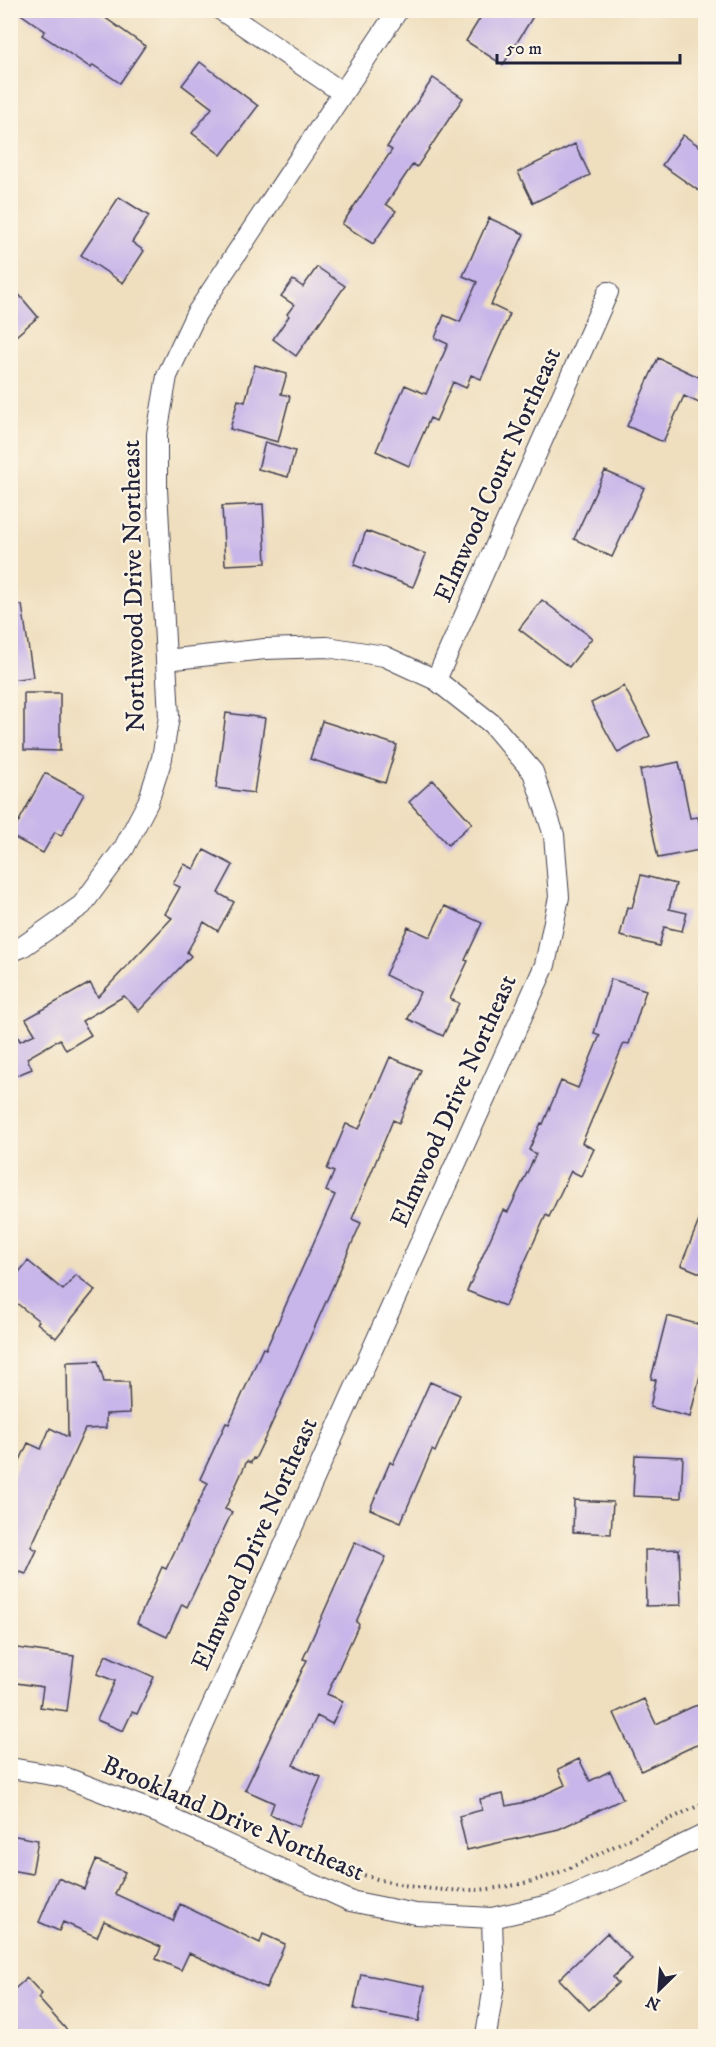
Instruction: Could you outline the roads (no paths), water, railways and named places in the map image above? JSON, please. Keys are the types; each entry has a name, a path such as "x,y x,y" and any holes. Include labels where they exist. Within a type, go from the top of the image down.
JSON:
{"street":[{"path":"220,10 344,93"},
{"name":"Northwood Drive Northeast","path":"10,952 22,947 82,905 124,848 148,802 162,758 169,717 157,489 157,434 167,376 196,314 398,10"},
{"name":"Elmwood Court Northeast","path":"436,680 608,292"},
{"name":"Elmwood Drive Northeast","path":"163,1815 545,965 559,897 554,835 532,772 492,724 436,680 384,656 327,647 265,649 166,660"},
{"name":"Brookland Drive Northeast","path":"10,1768 64,1777 163,1815 350,1901 416,1914 492,1918 553,1905 705,1834"},
{"path":"486,2037 494,1985 492,1918"}]}
